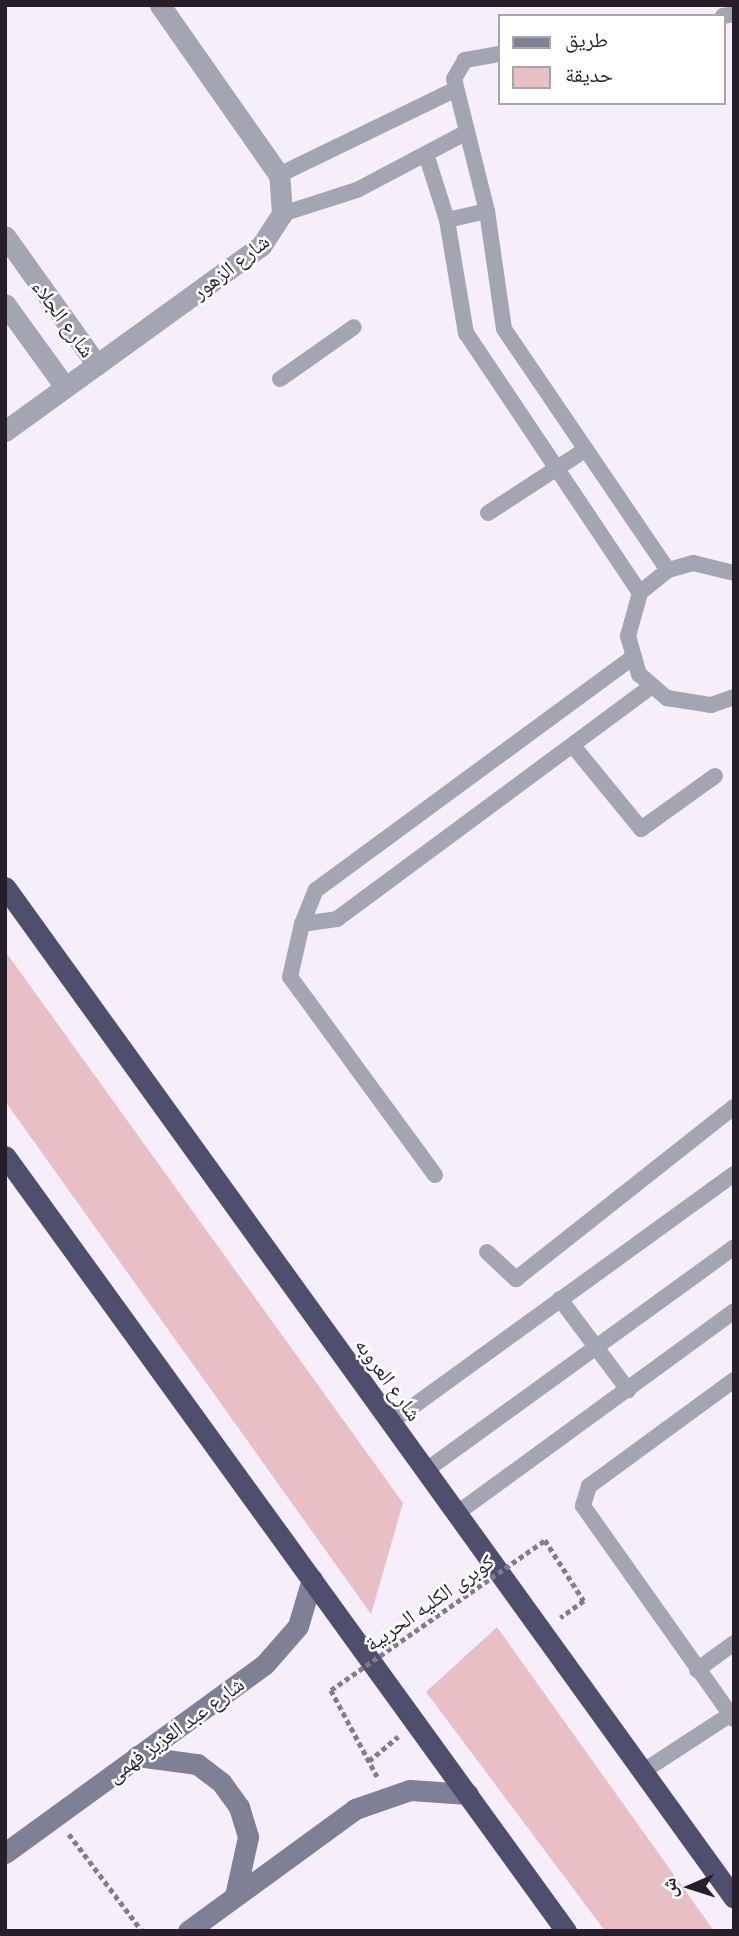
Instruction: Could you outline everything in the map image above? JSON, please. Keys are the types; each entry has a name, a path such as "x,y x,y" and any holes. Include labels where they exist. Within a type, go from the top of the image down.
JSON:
{"highway":[{"name":"شارع العروبه","path":"5,887 734,1898"},
{"path":"5,1156 566,1931"}],"street":[{"path":"160,5 279,175"},
{"name":"شارع الزهور","path":"5,431 261,246 282,214 279,175"},
{"name":"شارع الجلاء","path":"5,236 97,365"},
{"name":"شارع الجلاء","path":"5,304 65,387"},
{"name":"شارع عبد العزيز فهمى","path":"5,1853 283,1647 308,1603 312,1579"},
{"path":"136,1756 197,1764 221,1782 239,1807 248,1837 235,1896"},
{"path":"188,1931 355,1809 410,1790 468,1794"}],"lane":[{"path":"498,54 457,66 456,89 487,211 504,329 668,570"},
{"path":"279,175 456,89"},
{"path":"282,214 357,191 467,132"},
{"path":"426,154 447,220 466,333 640,593"},
{"path":"447,220 487,211"},
{"path":"280,379 354,327"},
{"path":"488,513 585,450"},
{"path":"734,573 693,563 668,570 640,593 631,613 632,658 651,687 689,705 734,697"},
{"path":"435,1175 289,976 302,924 316,890 632,658"},
{"path":"302,924 337,919 574,747 651,687"},
{"path":"574,747 641,829 715,776"},
{"path":"487,1252 516,1279 734,1107"},
{"path":"390,1423 734,1174"},
{"path":"425,1471 734,1247"},
{"path":"560,1299 628,1390"},
{"path":"456,1514 734,1311"},
{"path":"642,1772 733,1715 697,1670 583,1506 589,1486 734,1380"},
{"path":"697,1670 734,1643"}],"path":[{"name":"كوبرى الكليه الحربية","path":"415,1722 369,1761 331,1690 545,1540 584,1601"},
{"path":"56,1816 142,1931"}],"green space":[{"path":"5,951 403,1503 371,1614 5,1101"},
{"path":"497,1627 714,1931 605,1931 426,1692"}]}
